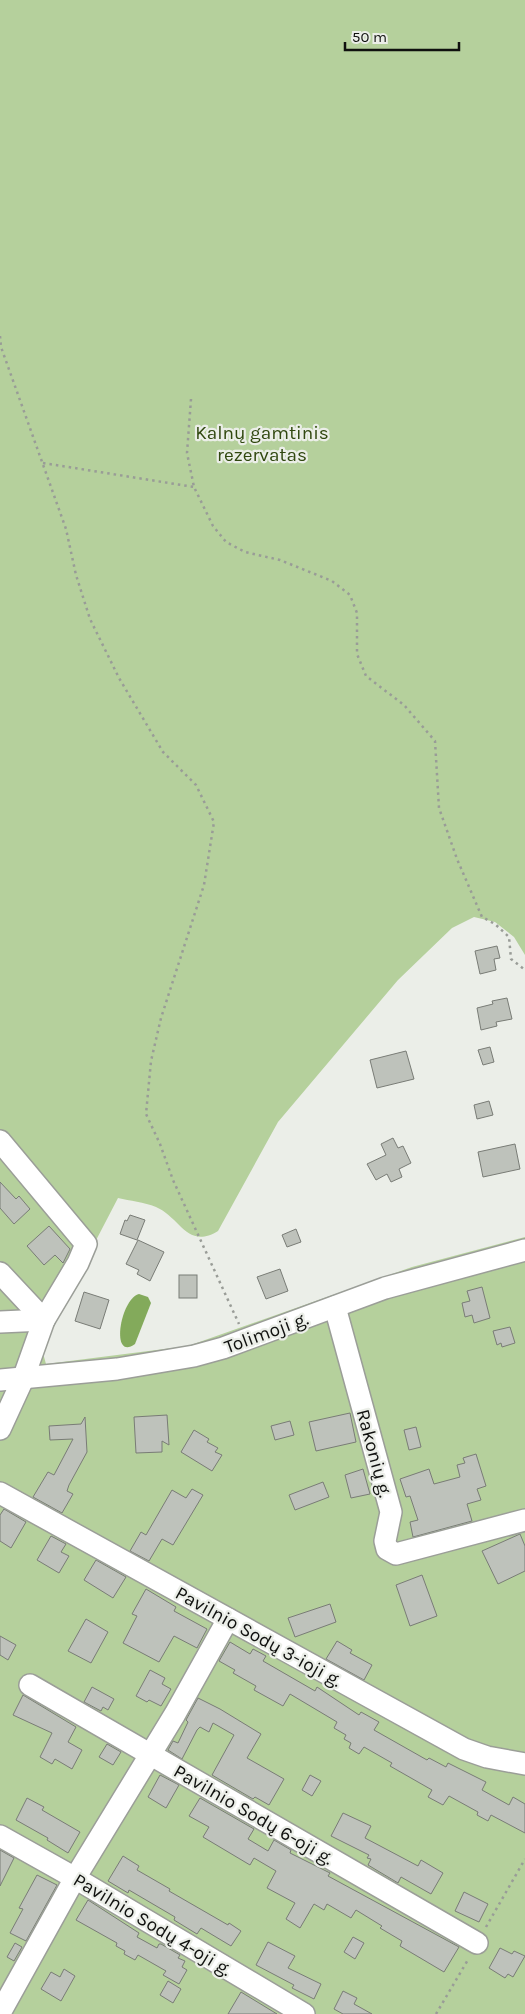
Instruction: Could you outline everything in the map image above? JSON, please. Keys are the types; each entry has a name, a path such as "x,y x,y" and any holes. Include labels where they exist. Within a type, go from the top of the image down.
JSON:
{"street":[{"path":"0,1141 86,1244 78,1263 44,1320 23,1378 0,1429"},
{"name":"Tolimoji g.","path":"0,1380 161,1363 194,1356 385,1288 525,1250"},
{"path":"0,1273 44,1320"},
{"name":"Rakonių g.","path":"334,1307 391,1512 385,1541 387,1549 396,1554 525,1520"},
{"path":"0,1322 44,1320"},
{"name":"Pavilnio Sodų 3-ioji g.","path":"0,1493 464,1749 487,1757 525,1764"},
{"path":"3,2011 75,1878 150,1754 228,1619"},
{"name":"Pavilnio Sodų 6-oji g.","path":"30,1684 477,1943"},
{"name":"Pavilnio Sodų 4-oji g.","path":"0,1836 75,1878 304,2014"}],"path":[{"path":"0,336 1,346 66,529 76,575 90,619 119,678 163,752 196,784 214,822 204,885 157,1035 152,1060 146,1114 160,1144 173,1180 246,1339"},
{"path":"191,399 187,453 194,487 213,526 226,542 245,552 280,560 332,581 350,595 357,614 357,654 366,676 404,705 435,741 439,808 457,859 482,917 495,924 509,937 511,959 525,970"},
{"path":"43,463 194,487"},
{"path":"436,2014 525,1859"}],"green space":[{"name":"Kalnų gamtinis rezervatas","path":"0,0 525,0 525,955 514,937 495,922 474,917 452,928 398,980 278,1122 218,1231 199,1237 184,1230 156,1207 118,1198 41,1346 46,1364 188,1346 412,1267 525,1237 525,2014 0,2014"}],"shaded area":[{"path":"139,1294 148,1297 151,1303 135,1344 127,1347 122,1344 120,1328 127,1306 132,1298"}],"building":[{"path":"497,946 500,958 494,959 496,970 480,974 475,951"},
{"path":"507,998 512,1019 496,1022 497,1026 481,1030 477,1008 493,1004 492,1001"},
{"path":"490,1047 494,1062 483,1065 478,1050"},
{"path":"406,1051 414,1079 377,1088 370,1060"},
{"path":"489,1101 493,1115 477,1119 474,1105"},
{"path":"393,1138 398,1148 403,1146 411,1163 399,1169 402,1177 391,1182 387,1174 376,1180 367,1164 386,1155 381,1144"},
{"path":"515,1144 520,1169 483,1177 478,1152"},
{"path":"0,1182 16,1199 19,1196 30,1209 14,1224 0,1208"},
{"path":"130,1215 145,1220 137,1240 120,1234 125,1220 127,1221"},
{"path":"49,1226 70,1249 63,1263 55,1255 44,1265 27,1246"},
{"path":"296,1229 301,1242 287,1247 282,1235"},
{"path":"138,1240 164,1252 150,1281 137,1274 139,1270 126,1264"},
{"path":"280,1269 288,1291 266,1299 257,1277"},
{"path":"179,1275 197,1275 197,1298 179,1298"},
{"path":"482,1287 490,1318 474,1323 472,1315 465,1317 462,1303 470,1301 467,1291"},
{"path":"84,1292 109,1300 100,1329 75,1321"},
{"path":"510,1327 515,1343 502,1347 501,1343 497,1345 493,1331"},
{"path":"350,1413 356,1442 316,1451 309,1422"},
{"path":"167,1415 169,1445 162,1441 162,1452 136,1453 134,1417"},
{"path":"85,1417 87,1452 69,1485 67,1491 73,1494 62,1513 33,1497 48,1472 54,1475 73,1439 50,1440 49,1426 81,1424"},
{"path":"290,1421 294,1435 275,1440 271,1426"},
{"path":"416,1427 421,1447 409,1450 404,1430"},
{"path":"194,1430 209,1439 207,1442 218,1448 215,1452 222,1455 212,1471 181,1452"},
{"path":"476,1454 486,1486 477,1489 481,1500 467,1504 472,1521 413,1537 410,1522 418,1520 410,1496 406,1497 400,1479 429,1469 434,1484 460,1477 457,1465 465,1463 463,1458"},
{"path":"363,1469 370,1494 351,1498 345,1475"},
{"path":"323,1482 329,1497 295,1510 289,1495"},
{"path":"192,1489 203,1495 173,1545 162,1539 149,1561 130,1551 141,1532 146,1535 172,1490 186,1498"},
{"path":"4,1509 26,1522 11,1548 0,1541 0,1515"},
{"path":"520,1534 525,1546 525,1571 498,1584 482,1551"},
{"path":"51,1536 66,1544 61,1552 69,1556 59,1573 37,1560"},
{"path":"96,1560 126,1577 113,1598 84,1580"},
{"path":"422,1575 437,1616 410,1626 396,1585"},
{"path":"146,1589 176,1607 174,1611 207,1629 197,1648 174,1636 159,1662 123,1643 137,1616 132,1614"},
{"path":"330,1604 336,1622 295,1637 288,1618"},
{"path":"86,1619 108,1632 91,1663 68,1651"},
{"path":"0,1636 16,1645 8,1660 0,1655"},
{"path":"337,1641 352,1650 350,1653 372,1665 364,1680 326,1659"},
{"path":"230,1642 250,1654 253,1649 266,1656 263,1661 315,1691 317,1687 359,1715 361,1712 379,1722 374,1730 427,1760 429,1758 446,1767 448,1763 486,1782 482,1790 509,1805 513,1797 525,1804 525,1833 491,1815 488,1821 477,1815 478,1812 449,1796 443,1805 428,1797 432,1790 390,1766 392,1763 364,1747 359,1754 349,1748 351,1743 344,1739 346,1735 334,1728 337,1722 290,1694 283,1706 254,1690 256,1686 233,1673 235,1670 219,1661"},
{"path":"150,1670 165,1678 162,1684 171,1689 161,1706 136,1696"},
{"path":"92,1687 114,1699 108,1710 103,1707 101,1711 84,1702"},
{"path":"23,1695 76,1727 68,1742 82,1750 72,1769 55,1759 52,1764 40,1757 52,1733 13,1715"},
{"path":"198,1698 261,1734 247,1758 284,1779 269,1805 255,1797 253,1799 212,1775 234,1735 213,1723 209,1732 200,1727 197,1730 182,1759 168,1750 173,1741 178,1743 188,1722 186,1720"},
{"path":"107,1744 121,1752 113,1765 99,1757"},
{"path":"160,1775 179,1785 166,1808 148,1797"},
{"path":"310,1775 321,1781 312,1796 302,1790"},
{"path":"27,1798 44,1807 42,1810 80,1832 68,1853 47,1840 48,1838 16,1820"},
{"path":"200,1798 254,1829 248,1839 268,1851 274,1840 291,1850 290,1853 330,1873 328,1876 459,1947 444,1972 400,1946 402,1941 380,1928 382,1926 356,1910 351,1918 327,1904 324,1910 314,1904 300,1928 286,1919 295,1903 267,1888 276,1871 254,1858 250,1865 203,1837 209,1827 189,1816"},
{"path":"343,1813 371,1826 365,1838 418,1866 421,1860 443,1873 431,1894 401,1877 398,1883 368,1865 371,1859 367,1858 369,1855 331,1836"},
{"path":"0,1850 14,1858 0,1886"},
{"path":"123,1856 139,1866 137,1870 170,1889 169,1891 241,1931 231,1946 201,1928 197,1934 174,1920 175,1917 129,1890 128,1893 108,1881"},
{"path":"37,1875 57,1885 26,1941 10,1933 23,1909 19,1908"},
{"path":"464,1892 488,1904 479,1922 455,1911"},
{"path":"88,1900 139,1933 137,1937 157,1948 161,1944 180,1955 178,1958 185,1961 182,1967 187,1970 179,1984 163,1975 166,1971 138,1955 135,1960 124,1954 125,1951 116,1946 117,1943 76,1920"},
{"path":"353,1937 364,1943 355,1959 344,1952"},
{"path":"268,1942 295,1956 288,1968 321,1984 314,1999 292,1988 294,1985 256,1965"},
{"path":"15,1943 22,1947 14,1961 7,1957"},
{"path":"500,1948 512,1954 514,1951 525,1956 513,1977 508,1974 505,1978 489,1968"},
{"path":"64,1969 75,1976 61,2001 41,1989 51,1972 60,1977"},
{"path":"168,1981 181,1989 173,2003 160,1995"},
{"path":"343,1991 357,1998 354,2004 372,2014 343,2014 334,2009"},
{"path":"241,1992 277,2014 228,2014"}]}
